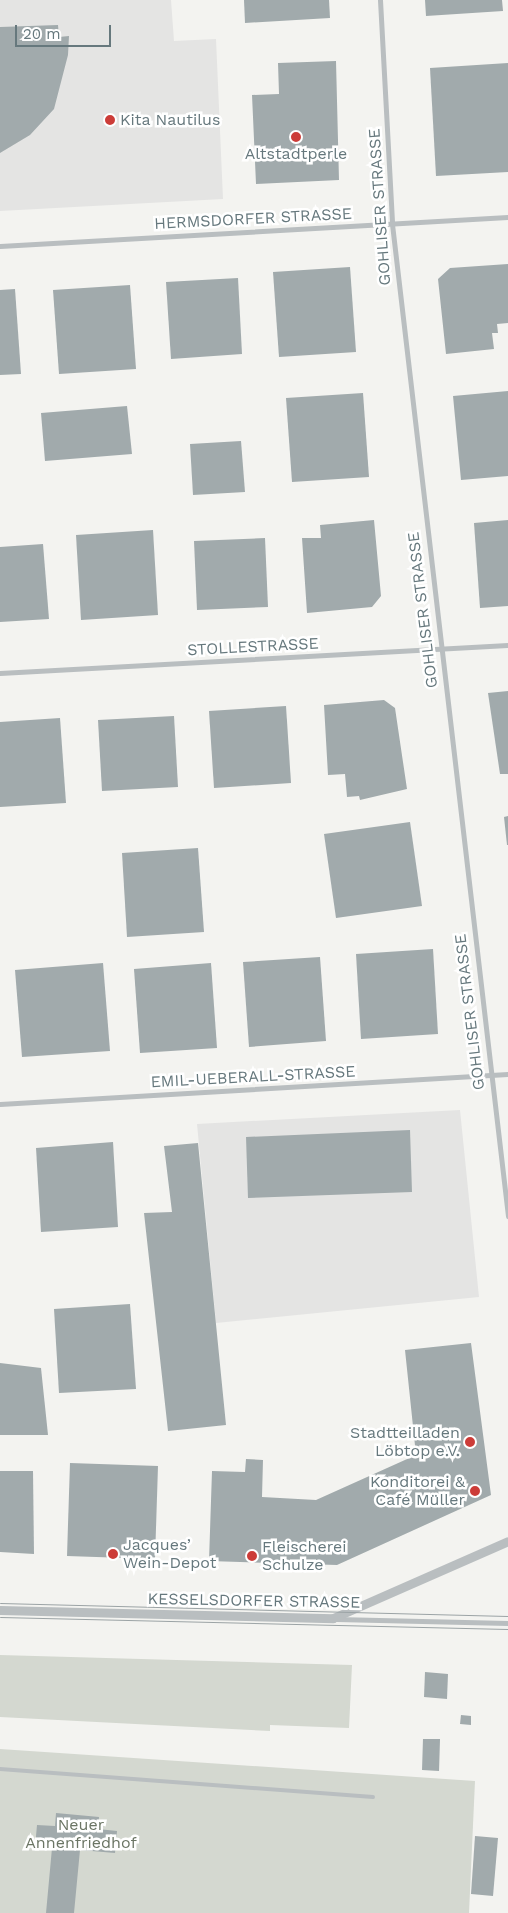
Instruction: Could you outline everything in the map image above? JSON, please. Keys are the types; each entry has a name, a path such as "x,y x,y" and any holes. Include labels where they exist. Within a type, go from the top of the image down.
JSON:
{"street":[{"name":"GOHLISER STRASSE","path":"380,0 392,224 440,649 508,1216"},
{"name":"HERMSDORFER STRASSE","path":"0,246 508,217"},
{"name":"STOLLESTRASSE","path":"0,674 508,645"},
{"name":"EMIL-UEBERALL-STRASSE","path":"0,1104 508,1074"},
{"path":"332,1618 508,1540"},
{"name":"KESSELSDORFER STRASSE","path":"0,1610 508,1623"}],"lane":[{"path":"0,1770 373,1797"}],"shaded area":[{"name":"Kita Nautilus","path":"0,0 171,0 174,41 216,39 223,199 0,211"},
{"path":"460,1110 479,1297 216,1323 197,1124"}],"green space":[{"path":"0,1655 352,1665 349,1728 270,1725 270,1731 0,1717"},
{"name":"Neuer Annenfriedhof","path":"0,1749 475,1781 469,1913 0,1913"}],"building":[{"path":"244,0 329,0 330,18 245,23"},
{"path":"425,0 502,0 503,11 426,16"},
{"path":"58,25 59,37 69,36 68,55 54,109 30,135 0,153 0,27"},
{"name":"Altstadtperle","path":"336,61 339,180 256,184 252,95 279,94 278,63"},
{"path":"508,63 508,172 436,176 430,68"},
{"path":"508,264 508,323 497,324 498,333 492,333 494,349 446,354 438,279 450,268"},
{"path":"350,267 356,352 279,357 273,272"},
{"path":"238,278 242,354 171,359 166,282"},
{"path":"130,285 136,369 59,374 53,290"},
{"path":"15,289 21,374 0,375 0,290"},
{"path":"508,391 508,476 461,480 453,396"},
{"path":"363,393 369,477 292,482 286,398"},
{"path":"127,406 132,454 45,461 41,413"},
{"path":"241,441 245,492 193,495 190,444"},
{"path":"374,520 381,596 372,607 307,613 302,538 321,538 320,525"},
{"path":"508,520 508,606 480,608 474,523"},
{"path":"153,530 158,615 81,620 76,535"},
{"path":"265,538 268,607 197,610 194,541"},
{"path":"43,544 49,619 0,622 0,547"},
{"path":"508,691 508,774 500,774 488,693"},
{"path":"384,700 395,708 407,789 360,800 359,796 347,797 345,774 328,775 324,705"},
{"path":"286,706 291,783 214,788 209,711"},
{"path":"174,716 178,787 102,791 98,720"},
{"path":"60,718 66,803 0,807 0,722"},
{"path":"508,816 508,845 507,845 504,817"},
{"path":"410,822 422,906 336,918 324,834"},
{"path":"198,848 204,932 127,937 122,853"},
{"path":"433,949 438,1034 361,1039 356,954"},
{"path":"320,957 326,1041 249,1047 243,962"},
{"path":"103,963 110,1051 22,1057 15,970"},
{"path":"211,963 217,1048 140,1053 134,969"},
{"path":"410,1130 412,1192 248,1198 246,1137"},
{"path":"113,1142 118,1227 41,1232 36,1148"},
{"path":"198,1143 226,1425 168,1431 144,1213 172,1212 164,1146"},
{"path":"130,1304 136,1389 59,1393 54,1309"},
{"path":"471,1343 491,1495 337,1565 209,1561 212,1471 245,1472 246,1459 263,1460 262,1497 316,1500 416,1455 405,1350"},
{"path":"0,1363 41,1368 48,1435 0,1435"},
{"path":"70,1463 158,1466 155,1559 67,1556"},
{"path":"0,1471 33,1471 34,1554 0,1552"},
{"path":"425,1672 448,1674 447,1699 424,1697"},
{"path":"461,1715 471,1716 471,1725 460,1724"},
{"path":"423,1739 440,1739 439,1771 422,1770"},
{"path":"56,1813 99,1817 98,1829 117,1831 115,1853 80,1850 74,1913 46,1913 52,1848 35,1847 37,1825 55,1826"},
{"path":"475,1836 498,1838 493,1896 471,1894"}],"tram line":[{"path":"0,1603 508,1616"},
{"path":"0,1617 508,1629"}],"place":[{"name":"Kita Nautilus","path":"110,120"},
{"name":"Altstadtperle","path":"296,137"},
{"name":"Stadtteilladen Löbtop e.V.","path":"470,1442"},
{"name":"Konditorei & Café Müller","path":"475,1491"},
{"name":"Jacques’ Wein-Depot","path":"113,1554"},
{"name":"Fleischerei Schulze","path":"252,1556"}]}
